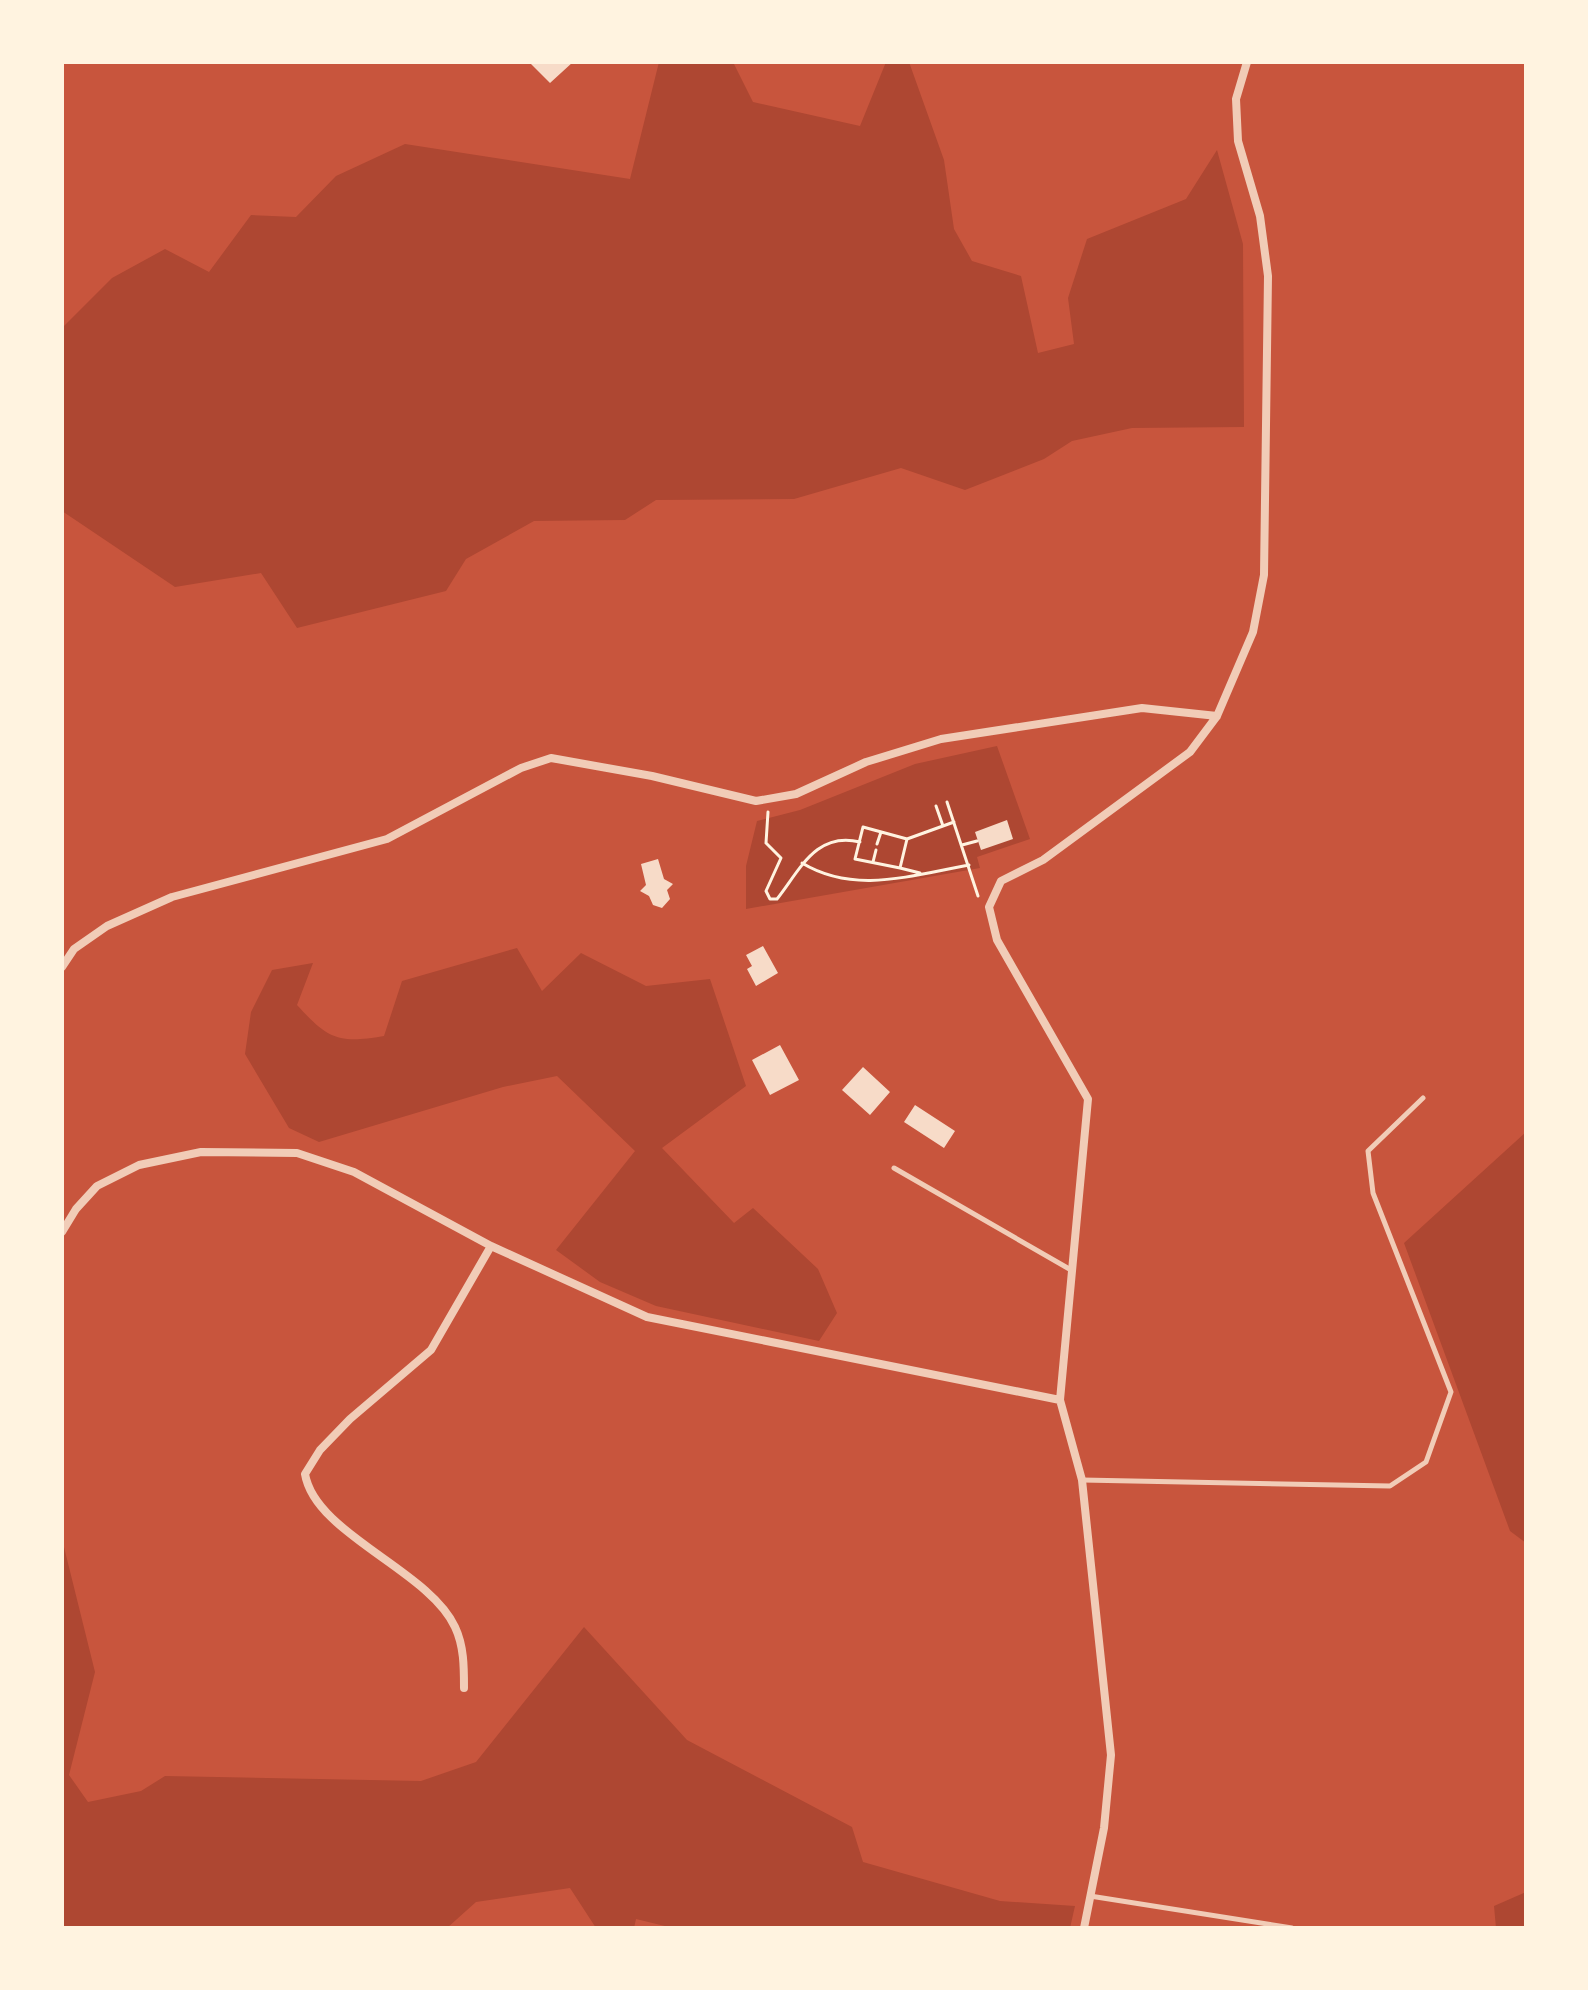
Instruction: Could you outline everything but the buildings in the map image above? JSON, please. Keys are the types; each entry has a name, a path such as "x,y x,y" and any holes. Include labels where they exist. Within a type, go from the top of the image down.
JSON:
{"street":[{"path":"1084,1928 1104,1828 1111,1755 1082,1480 1060,1400 1088,1099 997,940 989,907 1001,881 1043,860 1190,752 1217,716 1253,632 1264,575 1268,276 1260,216 1238,141 1236,99 1247,62"},
{"path":"62,967 74,949 107,926 172,897 387,839 521,768 551,758 652,776 727,796 767,800 796,794 866,762 941,739 1142,708 1217,716"},
{"path":"62,1232 76,1209 97,1186 139,1165 201,1152 297,1153 354,1172 491,1246 647,1317 1060,1400"},
{"path":"62,1206 76,1209"},
{"path":"464,1688 460,1640 448,1613 318,1505 305,1474 320,1450 350,1419 431,1350 491,1246"}],"lane":[{"path":"1082,1480 1390,1486 1426,1462 1451,1392 1373,1193 1368,1151 1423,1098"},
{"path":"894,1168 1072,1270"},
{"path":"1090,1896 1292,1928"}],"path":[{"path":"767,800 765,840 781,858 766,891 768,898 777,899 802,863 831,841 860,842"},
{"path":"947,802 980,902 989,907"},
{"path":"936,806 943,826"},
{"path":"923,873 855,859 863,827 907,839 954,822"},
{"path":"877,844 881,832"},
{"path":"900,868 907,839"},
{"path":"962,845 977,841"},
{"path":"873,862 876,850"},
{"path":"802,863 826,875 857,882 969,865"}],"shaded area":[{"path":"659,62 733,62 753,102 860,126 886,62 909,62 944,160 954,229 972,261 1021,276 1038,353 1074,344 1068,298 1087,239 1186,199 1217,150 1243,244 1244,427 1132,428 1072,441 1044,459 965,490 901,468 794,499 656,500 625,520 534,521 466,559 446,591 297,628 261,573 175,587 62,511 62,328 112,278 165,249 209,272 251,215 296,217 336,176 405,144 630,179"},
{"path":"997,746 1030,839 977,857 980,868 746,909 746,866 757,821 800,810 915,764"},
{"path":"517,948 542,991 581,953 646,986 710,979 746,1086 662,1148 734,1223 753,1208 818,1269 837,1313 819,1341 656,1306 600,1282 556,1250 635,1151 557,1076 503,1087 319,1142 289,1128 245,1054 251,1012 272,970 313,963 297,1005 326,1032 344,1039 368,1038 384,1036 402,981"},
{"path":"1526,1132 1526,1543 1510,1531 1404,1243"},
{"path":"62,1539 95,1672 69,1775 88,1802 141,1791 165,1776 421,1781 476,1762 584,1627 687,1740 852,1827 863,1862 1000,1901 1075,1906 1070,1928 673,1928 636,1919 634,1928 596,1928 570,1888 476,1902 447,1928 62,1928"},
{"path":"1526,1892 1526,1928 1496,1928 1494,1906"}]}
